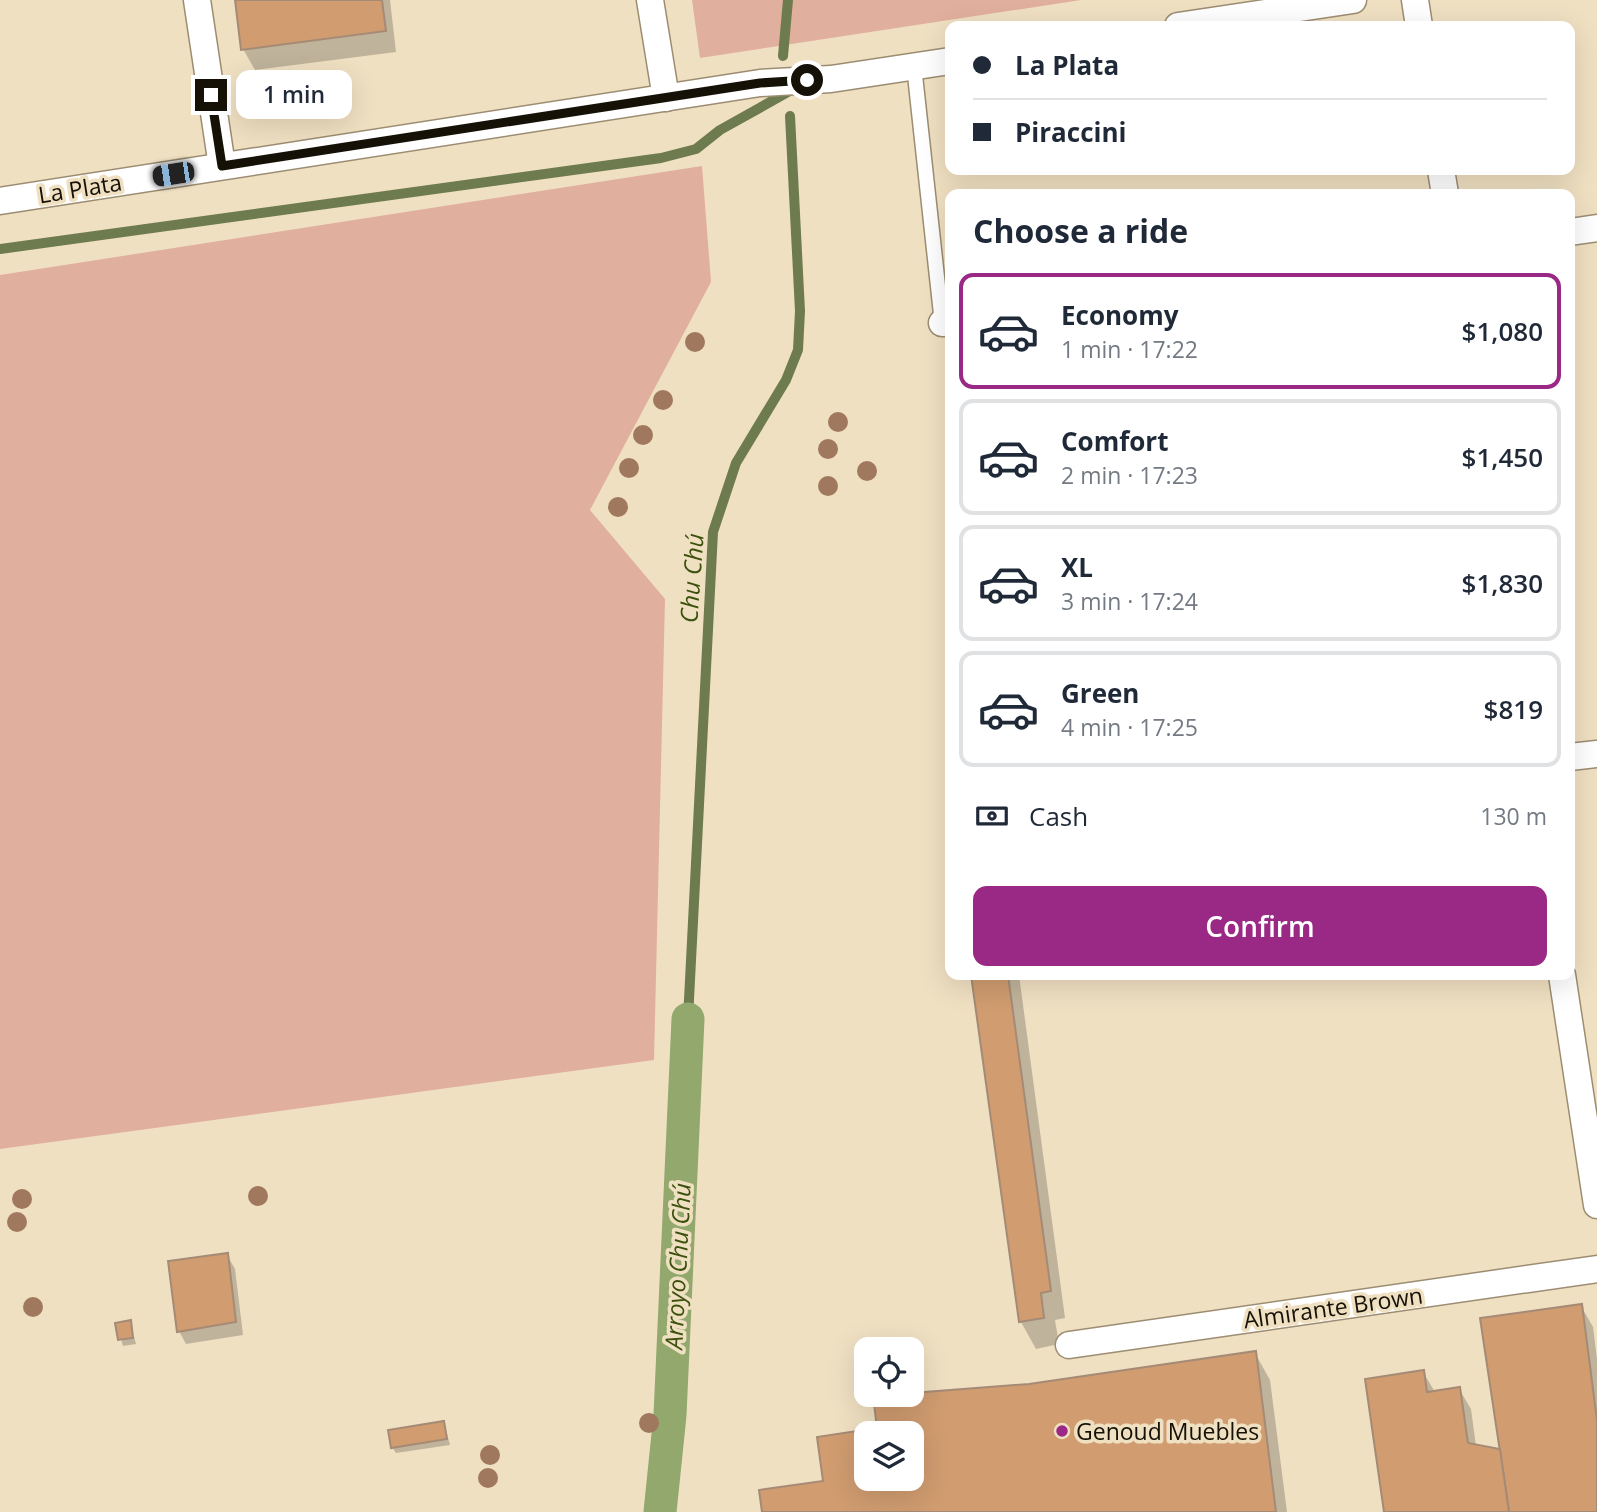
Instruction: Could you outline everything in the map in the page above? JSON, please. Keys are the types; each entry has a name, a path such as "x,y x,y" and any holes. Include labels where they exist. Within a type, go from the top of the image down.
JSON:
{"street":[{"path":"197,0 222,166"},
{"path":"650,0 666,98"},
{"path":"1212,21 1353,0"},
{"path":"1415,0 1418,21"},
{"name":"La Plata","path":"0,201 760,83 831,79 945,62"},
{"path":"1575,231 1597,228"},
{"path":"1575,756 1597,754"},
{"path":"1563,980 1597,1205"},
{"name":"Almirante Brown","path":"1069,1345 1597,1269"}],"lane":[{"path":"914,66 945,315"}],"shaded area":[{"path":"692,0 1081,0 700,58"},
{"path":"702,166 711,282 590,510 665,599 654,1060 0,1149 0,275"}],"building":[{"path":"235,0 382,0 386,31 241,50"},
{"path":"972,980 1009,980 1051,1291 1041,1293 1044,1318 1019,1322"},
{"path":"228,1253 236,1322 177,1332 168,1261"},
{"path":"1582,1304 1597,1420 1597,1512 1509,1512 1480,1318"},
{"path":"131,1320 133,1338 118,1340 115,1323"},
{"name":"Genoud Muebles","path":"1256,1351 1276,1512 762,1512 759,1490 823,1481 817,1437 854,1431 854,1491 924,1491 924,1421 876,1421 874,1407 924,1407 924,1392 1029,1384"},
{"path":"1424,1370 1427,1392 1460,1387 1468,1443 1500,1449 1509,1512 1384,1512 1365,1379"},
{"path":"444,1421 447,1439 391,1448 388,1430"}],"waterway":[{"name":"Chu Chú","path":"783,56 788,0"},
{"path":"0,249 661,158 696,149 720,130 788,92"},
{"name":"Chu Chú","path":"688,1019 713,532 736,463 786,380 798,350 800,311 790,116"},
{"name":"Arroyo Chu Chú","path":"660,1512 670,1415 688,1019"}],"place":[{"name":"Genoud Muebles","path":"1062,1431"}],"route":[{"path":"211,95 222,166 760,83 807,80"}]}
